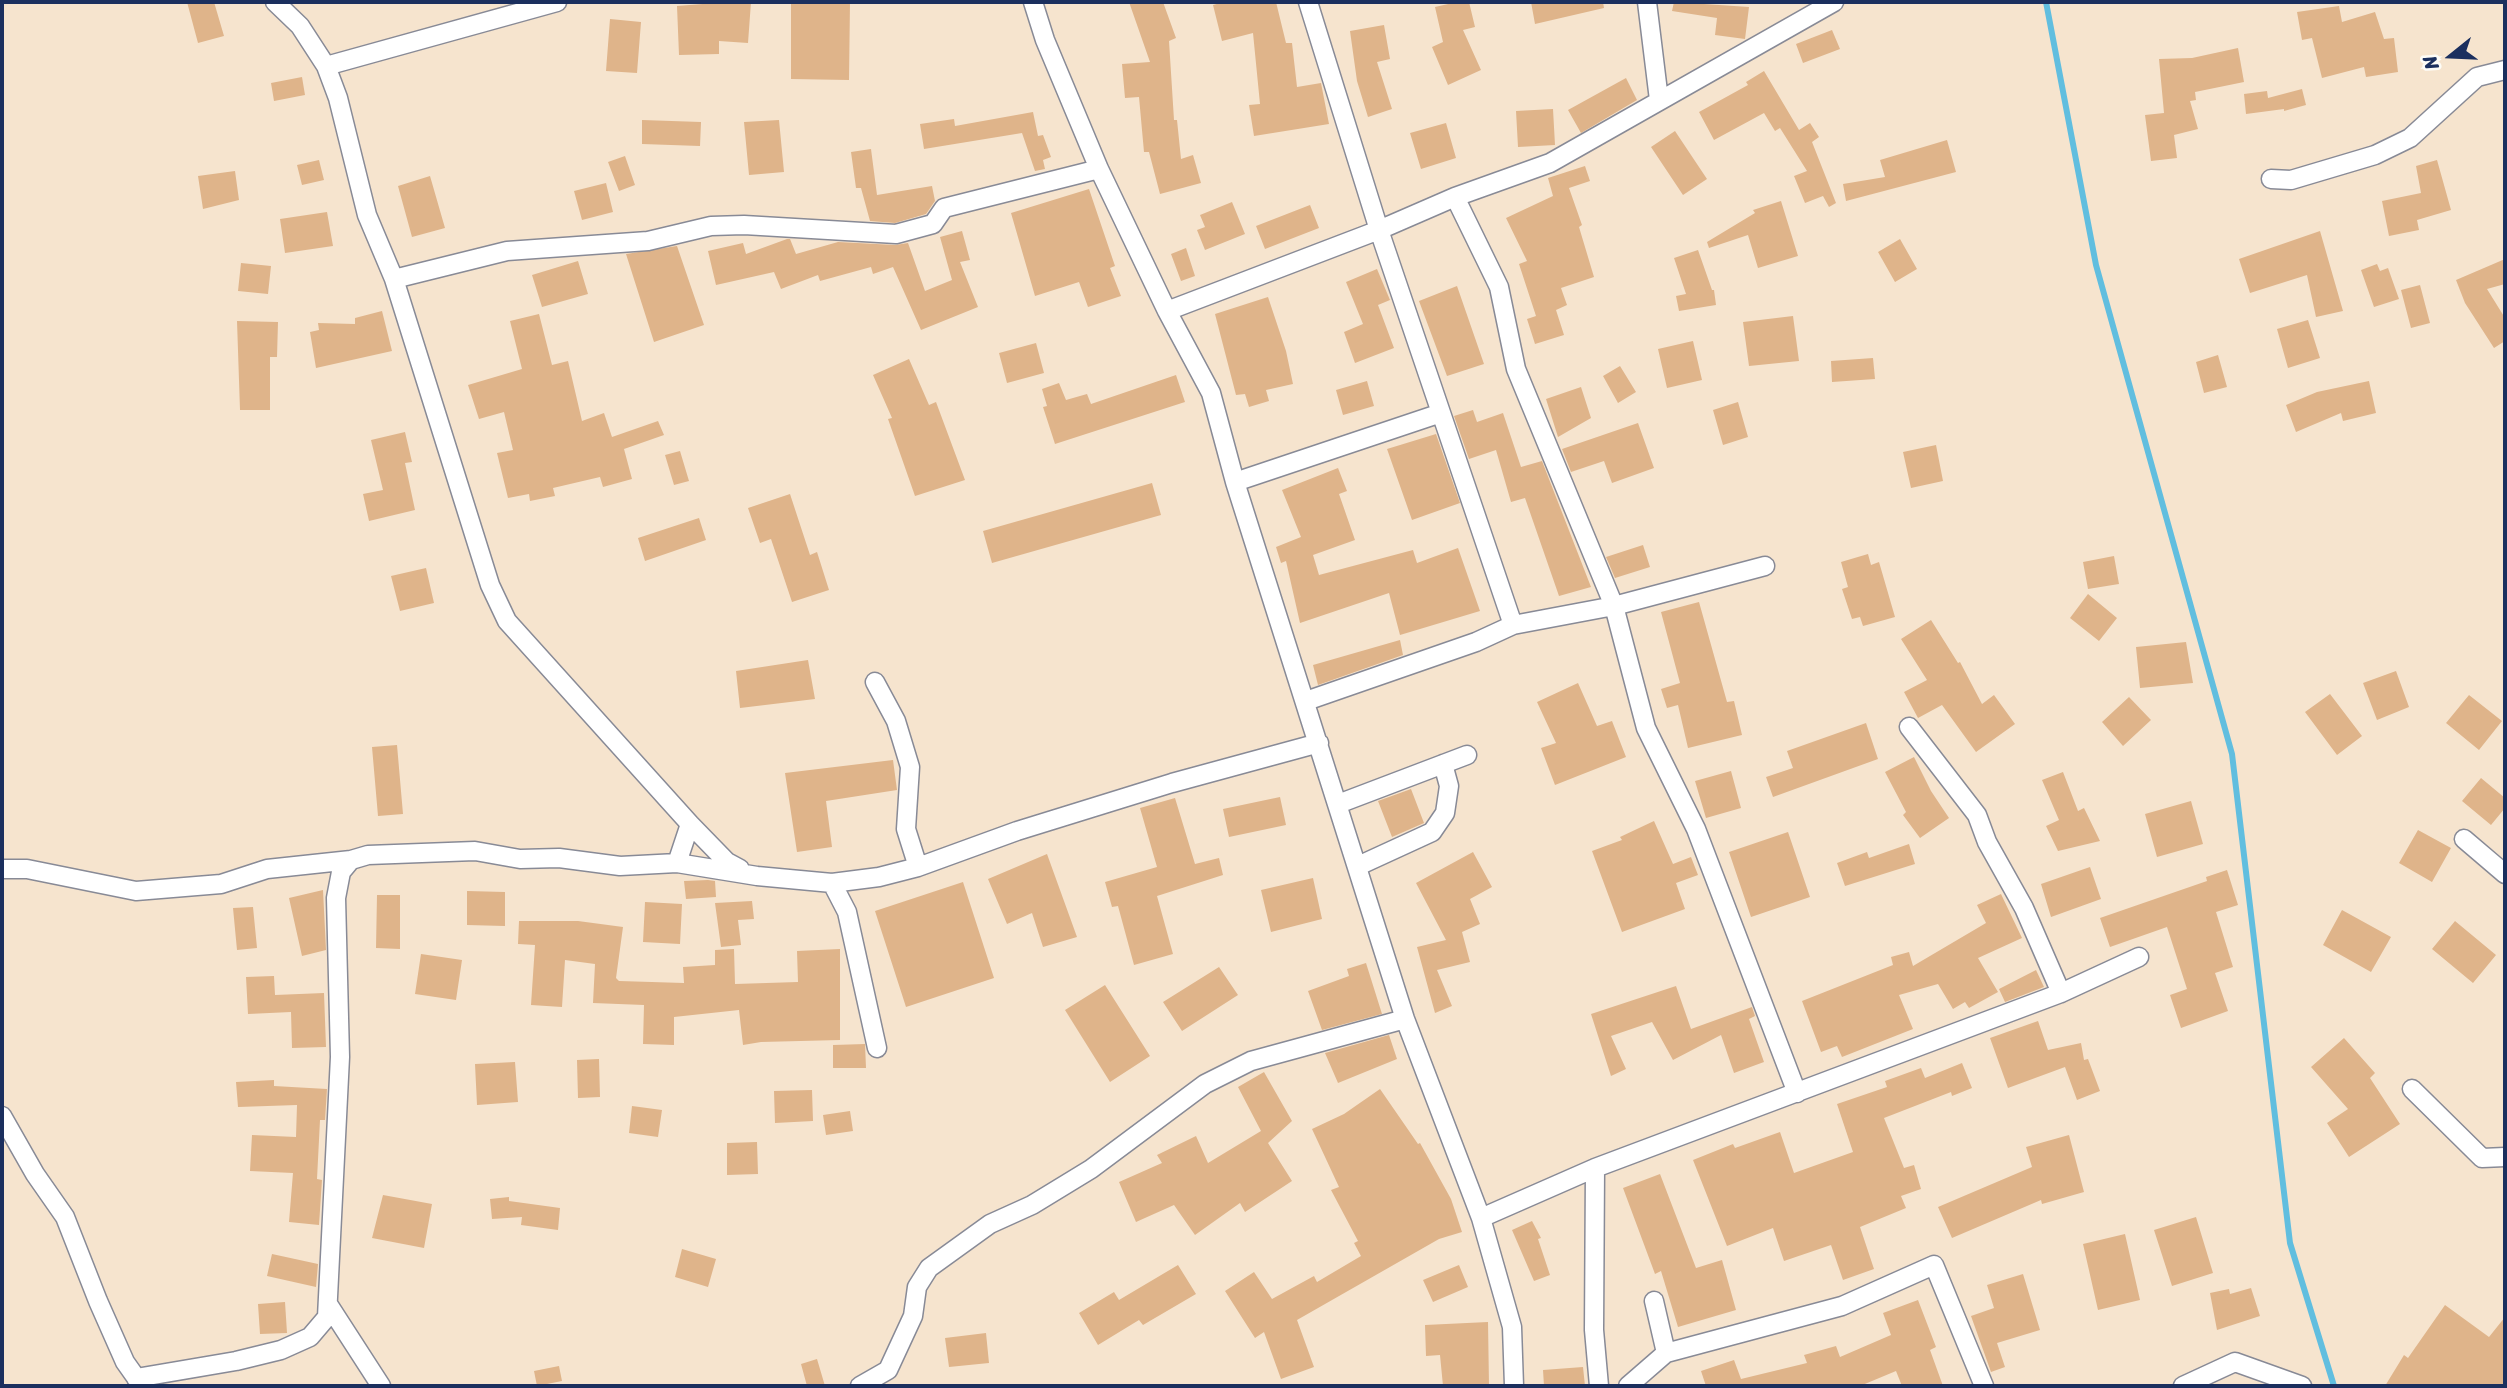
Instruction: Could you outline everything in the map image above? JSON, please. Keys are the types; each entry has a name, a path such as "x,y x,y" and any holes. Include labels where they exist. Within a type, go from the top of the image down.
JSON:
{"street":[{"path":"275,2 300,26 326,66 338,98 359,191 394,279 490,585 507,621 690,824 727,862 753,874"},
{"path":"326,66 558,2"},
{"path":"1033,2 1045,40 1099,169 1167,311 1211,393 1235,482 1405,1019 1481,1217 1512,1327 1514,1386"},
{"path":"1308,2 1379,230 1513,625"},
{"path":"1647,2 1659,100"},
{"path":"1167,311 1379,230 1455,197 1550,163 1833,2"},
{"path":"2271,179 2291,180 2375,155 2410,138 2457,92 2477,77 2505,70"},
{"path":"394,279 507,251 648,241 711,226 744,225 896,234 933,225 944,208 1099,169"},
{"path":"1455,197 1499,287 1516,369 1614,606 1646,728 1696,829 1797,1093"},
{"path":"1235,482 1441,413"},
{"path":"1306,701 1476,642 1513,625 1614,606 1765,566"},
{"path":"875,682 896,721 909,767 906,829 918,867"},
{"path":"1909,727 1977,815 1987,842 2024,908 2061,993"},
{"path":"2,869 27,869 136,891 222,884 267,870 351,860 368,855 475,851 520,859 559,858 620,866 677,863 832,883 918,867 1017,831 1172,783 1319,743"},
{"path":"1338,804 1467,755"},
{"path":"1358,866 1432,832 1445,813 1449,786 1443,764"},
{"path":"677,863 690,824"},
{"path":"2464,839 2505,874"},
{"path":"2,1116 35,1174 65,1217 97,1301 125,1362 139,1382 281,1350 310,1337 327,1317 340,1058 336,898 341,872 351,860"},
{"path":"832,883 847,912 877,1048"},
{"path":"1481,1217 1595,1168 2061,993 2139,957"},
{"path":"860,1386 888,1370 913,1316 917,1287 929,1268 990,1224 1031,1205 1091,1169 1205,1084 1251,1061 1405,1019"},
{"path":"2412,1089 2482,1158 2505,1157"},
{"path":"1595,1168 1594,1330 1599,1386"},
{"path":"1628,1386 1666,1353 1842,1306 1934,1265 1984,1386"},
{"path":"1654,1301 1666,1353"},
{"path":"328,1304 381,1386"},
{"path":"2183,1386 2235,1362 2302,1386"}],"building":[{"path":"187,2 214,2 224,36 198,43"},
{"path":"751,2 748,43 719,41 719,54 679,55 677,6"},
{"path":"791,2 850,2 849,80 791,79"},
{"path":"1129,2 1163,2 1176,38 1169,41 1174,120 1177,120 1181,159 1193,155 1201,183 1160,194 1149,152 1144,152 1139,97 1125,98 1122,64 1150,62"},
{"path":"1224,2 1276,2 1286,43 1292,43 1297,87 1321,83 1329,124 1254,136 1249,105 1260,104 1253,33 1222,41 1213,5"},
{"path":"1469,2 1475,27 1463,30 1481,70 1448,85 1432,47 1443,42 1435,7"},
{"path":"1531,2 1603,2 1604,8 1535,24"},
{"path":"1674,2 1749,7 1745,39 1715,35 1717,18 1672,11"},
{"path":"2339,6 2342,22 2375,12 2384,39 2394,38 2398,72 2366,77 2364,67 2322,78 2312,38 2302,40 2297,12"},
{"path":"610,19 641,22 637,73 606,71"},
{"path":"1384,25 1390,59 1377,62 1392,109 1368,117 1357,81 1350,31"},
{"path":"1832,30 1840,49 1803,63 1796,44"},
{"path":"2238,48 2244,82 2195,92 2196,100 2190,101 2198,129 2174,135 2177,158 2151,161 2145,115 2164,113 2159,59 2192,58"},
{"path":"1764,71 1799,130 1810,123 1819,137 1812,142 1836,203 1829,207 1823,196 1805,203 1794,176 1807,171 1780,128 1775,131 1764,113 1714,140 1699,112 1748,85 1746,82"},
{"path":"302,77 305,95 274,101 271,83"},
{"path":"1626,78 1637,100 1581,133 1568,110"},
{"path":"2302,89 2306,105 2284,111 2246,114 2244,94 2267,91 2268,98"},
{"path":"1553,109 1555,145 1518,147 1516,111"},
{"path":"1033,112 1038,136 1043,135 1051,157 1043,160 1045,169 1035,171 1022,133 924,149 920,124 954,119 955,126"},
{"path":"642,120 701,122 700,146 642,144"},
{"path":"779,120 784,172 749,175 744,122"},
{"path":"1446,123 1456,158 1421,169 1410,133"},
{"path":"1675,131 1707,179 1683,195 1651,147"},
{"path":"1947,140 1956,172 1846,201 1843,184 1885,177 1880,160"},
{"path":"871,149 877,195 932,186 935,201 926,214 895,223 870,221 861,188 856,188 851,152"},
{"path":"625,156 635,185 619,191 608,162"},
{"path":"319,160 324,180 302,185 297,165"},
{"path":"2437,160 2451,210 2417,220 2419,230 2389,236 2382,201 2421,193 2416,166"},
{"path":"1585,166 1590,181 1569,188 1582,225 1579,227 1594,277 1561,288 1567,305 1556,310 1564,335 1535,344 1527,319 1536,316 1519,264 1527,261 1506,218 1553,196 1548,178"},
{"path":"235,171 239,200 203,209 198,176"},
{"path":"430,176 445,228 412,237 398,186"},
{"path":"606,183 613,212 582,220 574,191"},
{"path":"1089,189 1115,266 1110,268 1121,296 1088,307 1079,282 1035,296 1011,213"},
{"path":"1781,201 1798,256 1758,268 1748,235 1709,248 1707,242 1755,213 1753,210"},
{"path":"1232,202 1245,234 1205,250 1197,230 1205,227 1200,215"},
{"path":"1310,205 1319,228 1265,249 1256,226"},
{"path":"327,212 333,246 285,253 280,219"},
{"path":"962,231 970,260 960,262 978,307 921,330 893,267 873,274 871,267 820,281 818,275 781,289 774,272 716,285 708,251 743,243 746,254 787,239 790,239 796,254 838,242 895,245 908,243 925,291 952,280 940,237"},
{"path":"2320,231 2343,311 2316,317 2307,275 2250,293 2239,259"},
{"path":"1900,239 1917,269 1895,282 1878,252"},
{"path":"677,246 704,325 654,342 626,254"},
{"path":"1186,248 1195,276 1181,281 1171,254"},
{"path":"1698,250 1714,290 1716,305 1679,311 1676,296 1686,294 1674,258"},
{"path":"2505,259 2505,284 2487,289 2505,318 2505,341 2494,348 2465,303 2456,280"},
{"path":"578,261 588,294 542,307 532,275"},
{"path":"241,263 271,266 268,294 238,291"},
{"path":"2377,264 2380,271 2388,268 2399,299 2374,307 2361,270"},
{"path":"1377,269 1390,300 1378,305 1394,348 1355,363 1344,332 1363,324 1346,282"},
{"path":"2420,285 2430,323 2411,328 2401,290"},
{"path":"1457,286 1484,364 1447,376 1419,301"},
{"path":"1268,297 1286,351 1293,384 1266,390 1269,401 1249,407 1245,394 1236,395 1215,314"},
{"path":"382,311 392,351 316,368 310,332 319,330 318,323 355,324 355,318"},
{"path":"539,314 552,365 568,361 582,421 604,413 612,437 658,421 664,435 624,449 632,479 603,487 600,477 553,488 555,496 530,501 529,494 508,498 497,453 513,450 504,412 479,419 468,385 522,369 510,321"},
{"path":"1793,316 1799,361 1749,366 1743,322"},
{"path":"2308,320 2320,358 2288,368 2277,329"},
{"path":"237,321 278,322 277,357 270,357 270,410 240,410"},
{"path":"1693,341 1702,380 1667,388 1658,349"},
{"path":"1036,343 1044,373 1007,383 999,353"},
{"path":"2218,355 2227,387 2204,393 2196,362"},
{"path":"1873,358 1875,379 1832,382 1831,361"},
{"path":"909,359 929,405 936,402 965,480 915,496 888,419 892,418 873,375"},
{"path":"1620,366 1636,392 1618,403 1603,376"},
{"path":"1176,375 1185,402 1055,444 1043,407 1047,406 1042,389 1059,383 1066,400 1087,394 1091,404"},
{"path":"1367,381 1374,406 1343,415 1336,390"},
{"path":"2369,381 2376,413 2343,421 2341,413 2296,432 2286,405 2317,392"},
{"path":"1581,387 1591,418 1558,437 1546,399"},
{"path":"1738,402 1748,437 1723,445 1713,410"},
{"path":"1473,410 1477,422 1503,413 1521,467 1542,461 1591,587 1559,596 1525,498 1511,502 1496,450 1469,459 1454,416"},
{"path":"1638,423 1654,468 1612,483 1604,461 1571,472 1562,449"},
{"path":"405,432 412,462 405,463 415,510 369,521 363,494 383,490 371,440"},
{"path":"1436,434 1460,503 1412,520 1387,449"},
{"path":"1936,445 1943,481 1911,488 1903,452"},
{"path":"680,451 689,481 674,485 665,455"},
{"path":"1338,468 1347,491 1339,494 1355,540 1313,555 1319,575 1413,550 1417,563 1458,548 1480,611 1400,635 1389,593 1300,623 1286,561 1281,563 1276,547 1301,537 1282,490"},
{"path":"1152,483 1161,515 992,563 983,531"},
{"path":"790,494 810,555 817,552 829,590 792,602 771,539 760,543 748,508"},
{"path":"699,518 706,540 645,561 638,538"},
{"path":"1643,545 1650,567 1615,578 1606,557"},
{"path":"1868,554 1871,565 1879,562 1895,617 1863,626 1860,617 1852,619 1842,589 1848,587 1841,562"},
{"path":"2114,556 2119,584 2088,589 2083,562"},
{"path":"426,568 434,603 400,611 391,576"},
{"path":"2088,594 2117,618 2099,641 2070,618"},
{"path":"1699,602 1727,702 1734,701 1742,735 1688,748 1678,705 1667,708 1661,689 1680,683 1661,612"},
{"path":"1931,620 1958,663 1960,662 1982,704 1994,695 2015,724 1976,752 1942,705 1918,718 1904,692 1927,680 1901,639"},
{"path":"1400,640 1403,655 1318,685 1313,665"},
{"path":"2186,642 2193,683 2140,688 2136,647"},
{"path":"808,660 815,699 740,708 736,671"},
{"path":"2396,671 2409,707 2377,720 2363,683"},
{"path":"1578,683 1597,726 1612,721 1626,757 1555,785 1541,748 1556,743 1537,702"},
{"path":"2330,694 2362,736 2337,755 2305,712"},
{"path":"2469,695 2502,721 2479,750 2446,723"},
{"path":"2129,697 2151,720 2123,746 2102,722"},
{"path":"1866,723 1878,759 1773,797 1766,777 1793,768 1787,751"},
{"path":"397,745 403,814 378,816 372,747"},
{"path":"1914,757 1931,791 1949,818 1920,838 1903,815 1906,812 1885,772"},
{"path":"893,760 897,790 826,801 832,847 797,852 785,773"},
{"path":"1731,771 1741,808 1706,818 1695,781"},
{"path":"2063,772 2078,811 2084,808 2100,841 2058,851 2046,826 2059,820 2042,780"},
{"path":"2481,778 2505,798 2505,808 2491,825 2462,801"},
{"path":"1411,789 1424,823 1392,837 1378,801"},
{"path":"1280,797 1286,825 1229,837 1223,809"},
{"path":"1175,798 1195,864 1219,858 1223,875 1157,896 1173,954 1134,965 1118,906 1112,907 1105,882 1157,867 1140,808"},
{"path":"2191,801 2203,844 2157,857 2145,814"},
{"path":"1654,821 1673,864 1691,857 1698,875 1676,883 1685,909 1622,932 1592,851 1622,840 1620,837"},
{"path":"2418,830 2451,848 2432,882 2399,863"},
{"path":"1788,832 1810,897 1751,917 1729,852"},
{"path":"1909,844 1915,864 1845,886 1837,863 1867,852 1869,858"},
{"path":"1473,852 1492,887 1470,899 1480,924 1462,932 1470,962 1437,970 1452,1006 1435,1013 1417,947 1446,940 1416,883"},
{"path":"1047,854 1077,937 1043,947 1032,913 1007,924 988,879"},
{"path":"2090,867 2101,899 2051,917 2041,884"},
{"path":"2227,870 2238,905 2216,912 2233,967 2215,973 2228,1011 2181,1028 2170,995 2187,989 2167,927 2110,947 2100,918 2207,881 2206,877"},
{"path":"1313,878 1322,919 1271,932 1261,890"},
{"path":"684,881 715,881 716,897 686,899"},
{"path":"963,882 994,978 906,1007 875,911"},
{"path":"323,890 326,950 302,956 289,898"},
{"path":"467,891 505,892 505,926 467,925"},
{"path":"2001,894 2022,938 1978,958 1998,992 1969,1008 1965,1002 1953,1009 1938,984 1899,995 1913,1029 1842,1057 1837,1046 1821,1052 1802,1001 1893,965 1891,957 1909,952 1913,966 1986,923 1977,905"},
{"path":"377,895 400,895 400,949 376,948"},
{"path":"752,901 754,919 738,920 741,945 721,947 715,903"},
{"path":"645,902 682,904 680,944 643,942"},
{"path":"253,907 257,948 237,950 233,908"},
{"path":"2342,910 2391,937 2371,972 2323,945"},
{"path":"519,921 578,921 623,927 616,978 619,981 684,983 683,967 715,965 715,950 734,949 735,984 798,982 797,951 840,949 840,1040 743,1045 739,1010 674,1017 674,1045 643,1044 644,1005 593,1003 595,964 565,960 562,1007 531,1005 535,945 518,944"},
{"path":"2455,921 2496,955 2473,983 2432,949"},
{"path":"421,954 462,960 456,1000 415,994"},
{"path":"1366,963 1382,1014 1322,1030 1308,991 1349,976 1347,969"},
{"path":"1219,967 1238,995 1182,1031 1163,1002"},
{"path":"2036,970 2044,987 2005,1002 1999,989"},
{"path":"274,976 275,995 324,993 326,1047 292,1048 291,1012 248,1014 246,977"},
{"path":"1105,985 1150,1056 1110,1082 1065,1010"},
{"path":"1676,986 1691,1029 1752,1007 1755,1016 1749,1019 1764,1062 1734,1073 1721,1035 1673,1060 1652,1022 1611,1036 1626,1069 1611,1076 1591,1014"},
{"path":"2038,1021 2048,1050 2081,1043 2084,1060 2088,1059 2100,1091 2077,1100 2065,1067 2008,1088 1990,1038"},
{"path":"1389,1035 1397,1059 1338,1083 1325,1053"},
{"path":"2344,1038 2375,1073 2370,1078 2400,1124 2349,1157 2327,1123 2348,1109 2311,1067"},
{"path":"865,1044 866,1068 833,1068 833,1045"},
{"path":"599,1059 600,1097 578,1098 577,1060"},
{"path":"515,1062 518,1102 477,1105 475,1064"},
{"path":"1962,1063 1972,1088 1952,1096 1951,1092 1884,1118 1904,1168 1914,1165 1921,1189 1901,1196 1906,1208 1860,1227 1874,1269 1843,1280 1831,1245 1784,1261 1773,1228 1727,1246 1693,1160 1733,1144 1735,1148 1780,1132 1794,1173 1853,1152 1837,1104 1887,1087 1885,1081 1921,1068 1925,1078"},
{"path":"1264,1072 1292,1121 1268,1143 1292,1181 1245,1212 1240,1203 1195,1235 1174,1205 1136,1222 1119,1182 1162,1163 1157,1155 1196,1136 1208,1163 1261,1131 1238,1087"},
{"path":"274,1080 274,1086 327,1089 325,1120 320,1120 317,1179 322,1180 319,1225 289,1222 293,1173 250,1171 252,1135 296,1137 297,1105 238,1107 236,1082"},
{"path":"1380,1089 1418,1144 1420,1143 1451,1199 1462,1232 1439,1239 1297,1320 1314,1367 1281,1379 1264,1332 1255,1338 1225,1291 1254,1272 1272,1299 1314,1276 1317,1282 1361,1256 1354,1243 1358,1241 1331,1190 1339,1187 1312,1129 1344,1114"},
{"path":"812,1090 813,1121 775,1123 774,1091"},
{"path":"632,1106 662,1110 658,1137 629,1133"},
{"path":"850,1111 853,1131 826,1135 823,1115"},
{"path":"2069,1135 2084,1192 2042,1204 2041,1200 1952,1238 1938,1207 2032,1167 2026,1147"},
{"path":"757,1142 758,1174 727,1175 727,1143"},
{"path":"1660,1174 1696,1268 1722,1260 1736,1310 1678,1327 1661,1271 1655,1274 1623,1188"},
{"path":"383,1195 432,1204 424,1248 372,1238"},
{"path":"509,1197 509,1201 560,1208 558,1230 521,1225 522,1217 492,1219 490,1199"},
{"path":"2196,1217 2213,1273 2172,1286 2154,1230"},
{"path":"1532,1221 1541,1238 1538,1239 1550,1275 1534,1281 1512,1230"},
{"path":"2125,1234 2140,1300 2098,1310 2083,1244"},
{"path":"682,1249 716,1259 708,1287 675,1277"},
{"path":"272,1254 318,1264 316,1287 267,1276"},
{"path":"1178,1265 1196,1294 1143,1325 1139,1320 1098,1345 1079,1313 1114,1292 1119,1300"},
{"path":"1459,1265 1468,1287 1433,1302 1423,1280"},
{"path":"2023,1274 2040,1330 1997,1343 2005,1367 1991,1372 1971,1316 1994,1308 1987,1285"},
{"path":"2251,1288 2260,1316 2217,1330 2210,1293 2229,1289 2230,1294"},
{"path":"1918,1300 1936,1347 1930,1350 1943,1386 1902,1386 1896,1371 1860,1386 1706,1386 1701,1371 1734,1360 1741,1379 1807,1363 1804,1355 1836,1346 1840,1357 1891,1335 1883,1313"},
{"path":"285,1302 287,1333 260,1334 258,1304"},
{"path":"2445,1305 2489,1337 2505,1317 2505,1386 2385,1386 2404,1355 2408,1358"},
{"path":"1488,1322 1489,1386 1443,1386 1440,1355 1426,1356 1425,1325"},
{"path":"986,1333 989,1363 949,1367 945,1338"},
{"path":"817,1359 825,1386 807,1386 801,1364"},
{"path":"559,1366 562,1381 537,1386 534,1371"},
{"path":"1583,1367 1585,1386 1544,1386 1543,1370"}],"waterway":[{"path":"2046,2 2096,265 2232,754 2290,1243 2334,1386"}]}
